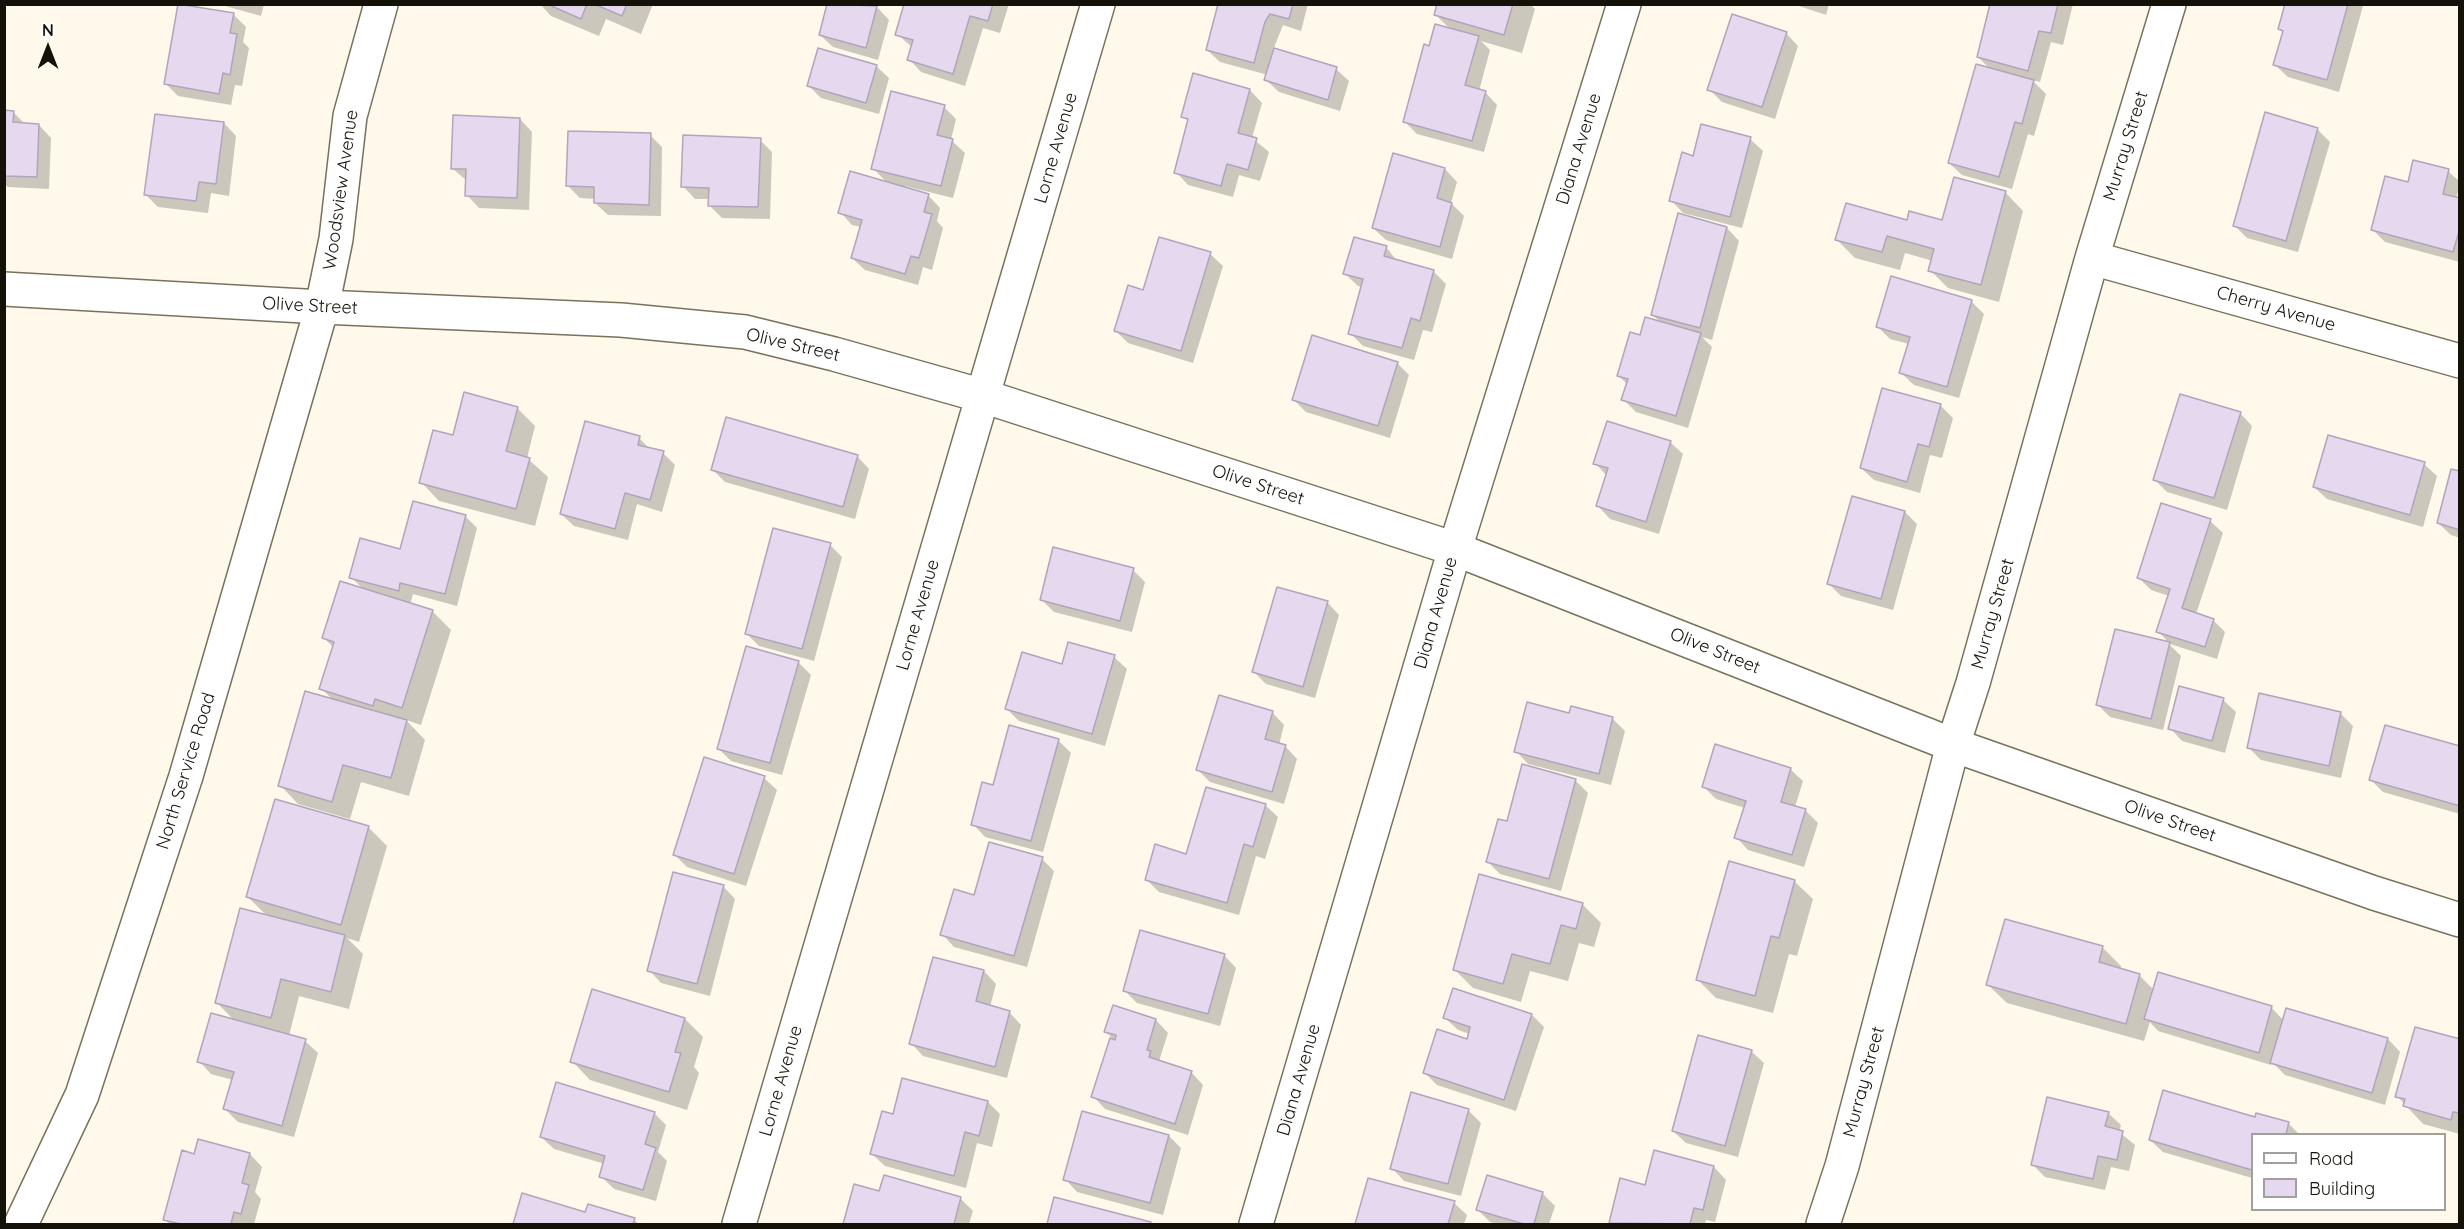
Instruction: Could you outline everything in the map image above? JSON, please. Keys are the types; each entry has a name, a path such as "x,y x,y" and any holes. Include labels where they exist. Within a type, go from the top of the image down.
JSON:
{"street":[{"name":"Woodsview Avenue","path":"322,307 336,239 350,116 381,4"},
{"name":"Lorne Avenue","path":"739,1224 1098,4"},
{"name":"Diana Avenue","path":"1256,1224 1455,549 1624,4"},
{"name":"Murray Street","path":"1823,1224 1842,1166 1953,745 1973,683 2092,258 2169,4"},
{"name":"Cherry Avenue","path":"2092,258 2460,361"},
{"name":"Olive Street","path":"4,290 621,320 745,332 834,354 983,396 1455,549 1953,745 2374,893 2460,920"},
{"name":"North Service Road","path":"21,1224 86,1083 186,776 322,307"}],"building":[{"path":"178,4 234,13 230,33 237,34 230,75 223,73 219,94 164,84"},
{"path":"547,4 587,4 581,19"},
{"path":"594,4 627,4 622,16"},
{"path":"827,4 877,6 866,48 819,35"},
{"path":"904,4 993,4 988,21 970,16 953,74 907,60 913,40 895,35"},
{"path":"1218,4 1293,4 1289,19 1270,14 1265,22 1254,63 1206,50"},
{"path":"1437,4 1513,4 1504,35 1434,15"},
{"path":"1990,4 2058,4 2051,33 2039,31 2028,71 1977,57"},
{"path":"2285,4 2348,4 2327,80 2273,65 2283,31 2278,29"},
{"path":"1732,14 1787,32 1762,107 1707,90"},
{"path":"1435,24 1479,36 1465,85 1486,91 1472,141 1403,122 1424,44 1429,46"},
{"path":"818,48 877,65 866,103 807,86"},
{"path":"1274,48 1337,67 1328,100 1264,80"},
{"path":"1976,64 2034,80 2022,124 2015,122 1999,177 1948,163"},
{"path":"1193,73 1250,89 1238,133 1257,138 1248,170 1227,164 1221,186 1174,173 1188,119 1181,117"},
{"path":"891,91 945,105 937,135 953,139 941,186 871,169"},
{"path":"4,110 14,111 13,122 39,124 37,177 4,176"},
{"path":"2265,112 2318,128 2286,241 2233,226"},
{"path":"155,114 224,122 216,184 199,182 196,201 144,195"},
{"path":"453,115 520,118 517,198 465,196 466,169 451,169"},
{"path":"1701,124 1751,137 1730,217 1669,201 1682,152 1693,156"},
{"path":"568,131 651,133 649,205 594,203 594,187 566,186"},
{"path":"683,135 761,138 758,207 708,206 709,188 681,187"},
{"path":"1393,153 1445,168 1437,198 1452,203 1440,247 1372,228"},
{"path":"2413,160 2449,169 2443,194 2460,198 2460,228 2453,252 2371,230 2385,176 2408,182"},
{"path":"850,171 929,194 924,212 932,214 919,258 911,256 905,274 851,258 862,220 838,213"},
{"path":"1954,177 2006,191 1981,285 1928,271 1934,249 1887,236 1882,252 1835,240 1846,203 1907,220 1909,211 1942,220"},
{"path":"1678,213 1727,227 1700,328 1651,315"},
{"path":"1159,237 1211,252 1181,351 1114,331 1128,285 1143,290"},
{"path":"1354,237 1387,246 1384,256 1434,270 1420,321 1411,318 1402,348 1348,334 1363,279 1343,274"},
{"path":"1891,276 1972,300 1947,387 1899,373 1910,337 1876,327"},
{"path":"1645,317 1701,333 1676,416 1621,400 1628,379 1617,376 1630,332 1640,335"},
{"path":"1312,335 1398,362 1378,426 1292,400"},
{"path":"1882,388 1941,404 1929,447 1918,444 1907,482 1860,468"},
{"path":"464,392 518,407 506,451 530,458 516,509 419,483 433,430 453,435"},
{"path":"2180,394 2241,412 2214,498 2153,480"},
{"path":"726,417 858,455 843,507 711,470"},
{"path":"585,421 640,436 638,445 664,451 650,500 625,493 615,529 560,514"},
{"path":"1607,421 1671,441 1646,522 1596,506 1608,468 1593,464"},
{"path":"2328,435 2425,462 2410,515 2313,487"},
{"path":"2451,469 2460,471 2460,530 2437,523"},
{"path":"1852,496 1905,511 1881,599 1827,584"},
{"path":"413,501 466,515 445,594 400,583 399,591 349,578 360,538 400,549"},
{"path":"2161,503 2211,519 2182,608 2214,619 2205,647 2156,632 2170,589 2137,578"},
{"path":"773,528 831,543 802,649 745,634"},
{"path":"1053,547 1134,568 1120,621 1040,600"},
{"path":"340,581 433,610 402,708 375,699 373,706 319,689 334,642 322,638"},
{"path":"1277,587 1328,601 1303,687 1252,672"},
{"path":"2115,629 2170,642 2151,719 2096,705"},
{"path":"1068,642 1115,655 1092,734 1005,709 1022,652 1062,664"},
{"path":"746,646 799,661 770,763 717,749"},
{"path":"2179,686 2224,698 2212,741 2168,729"},
{"path":"305,691 407,720 391,778 343,765 332,802 278,786"},
{"path":"2259,693 2341,712 2329,766 2247,748"},
{"path":"1219,695 1273,711 1265,739 1286,745 1272,792 1196,770"},
{"path":"1527,702 1569,713 1571,706 1613,717 1599,774 1514,752"},
{"path":"1009,725 1059,739 1031,841 971,825 982,782 993,785"},
{"path":"2385,725 2460,746 2460,806 2369,780"},
{"path":"1715,744 1791,768 1781,802 1806,809 1792,855 1734,838 1746,801 1702,787"},
{"path":"704,757 765,776 734,874 673,855"},
{"path":"1522,764 1576,779 1549,879 1486,862 1498,819 1507,821"},
{"path":"1206,787 1266,804 1253,847 1244,844 1227,903 1145,880 1155,844 1186,854"},
{"path":"275,799 369,826 341,925 246,897"},
{"path":"989,842 1043,857 1014,956 940,935 954,889 974,895"},
{"path":"1729,861 1795,880 1779,938 1771,936 1755,996 1696,980"},
{"path":"673,872 724,885 697,984 647,971"},
{"path":"1479,874 1583,903 1576,929 1561,925 1550,964 1512,954 1503,984 1453,970"},
{"path":"240,908 345,935 331,992 281,979 271,1018 215,1003"},
{"path":"2005,919 2103,946 2099,962 2140,974 2126,1024 1986,985"},
{"path":"1140,930 1225,954 1208,1014 1123,991"},
{"path":"933,957 984,970 976,1001 1010,1011 995,1067 909,1044"},
{"path":"2158,972 2272,1006 2259,1053 2144,1019"},
{"path":"1453,988 1532,1014 1504,1100 1423,1073 1437,1029 1467,1039 1470,1027 1443,1018"},
{"path":"592,989 685,1018 675,1052 681,1053 669,1092 570,1062"},
{"path":"1113,1005 1156,1019 1147,1050 1151,1051 1149,1057 1192,1071 1175,1124 1091,1097 1110,1038 1115,1040 1116,1035 1104,1032"},
{"path":"2286,1008 2388,1038 2372,1093 2270,1063"},
{"path":"211,1013 306,1039 282,1126 223,1109 234,1072 197,1062"},
{"path":"2415,1027 2460,1039 2460,1113 2453,1112 2451,1120 2403,1106 2405,1099 2395,1097"},
{"path":"1698,1035 1752,1050 1725,1146 1672,1131"},
{"path":"902,1078 988,1101 979,1136 965,1132 954,1176 870,1154 882,1111 893,1114"},
{"path":"556,1082 655,1112 645,1144 656,1148 643,1190 599,1177 605,1156 540,1137"},
{"path":"2163,1090 2255,1117 2256,1113 2289,1122 2286,1133 2251,1133 2251,1170 2149,1140"},
{"path":"1411,1092 1469,1109 1448,1184 1390,1169"},
{"path":"2047,1097 2109,1112 2105,1126 2123,1131 2117,1160 2098,1156 2093,1179 2031,1165"},
{"path":"1082,1111 1169,1135 1150,1203 1063,1180"},
{"path":"198,1139 250,1153 242,1183 249,1185 241,1214 234,1212 231,1224 181,1224 163,1220 182,1150 194,1154"},
{"path":"1654,1150 1714,1166 1703,1210 1694,1208 1690,1224 1609,1223 1620,1178 1645,1185"},
{"path":"884,1175 961,1197 954,1224 843,1224 854,1184 879,1191"},
{"path":"1487,1175 1543,1192 1534,1224 1524,1224 1476,1210"},
{"path":"1368,1178 1455,1201 1448,1224 1355,1224"},
{"path":"522,1193 585,1212 588,1204 635,1218 633,1224 513,1224"},
{"path":"1054,1197 1151,1222 1150,1224 1047,1224"}]}
